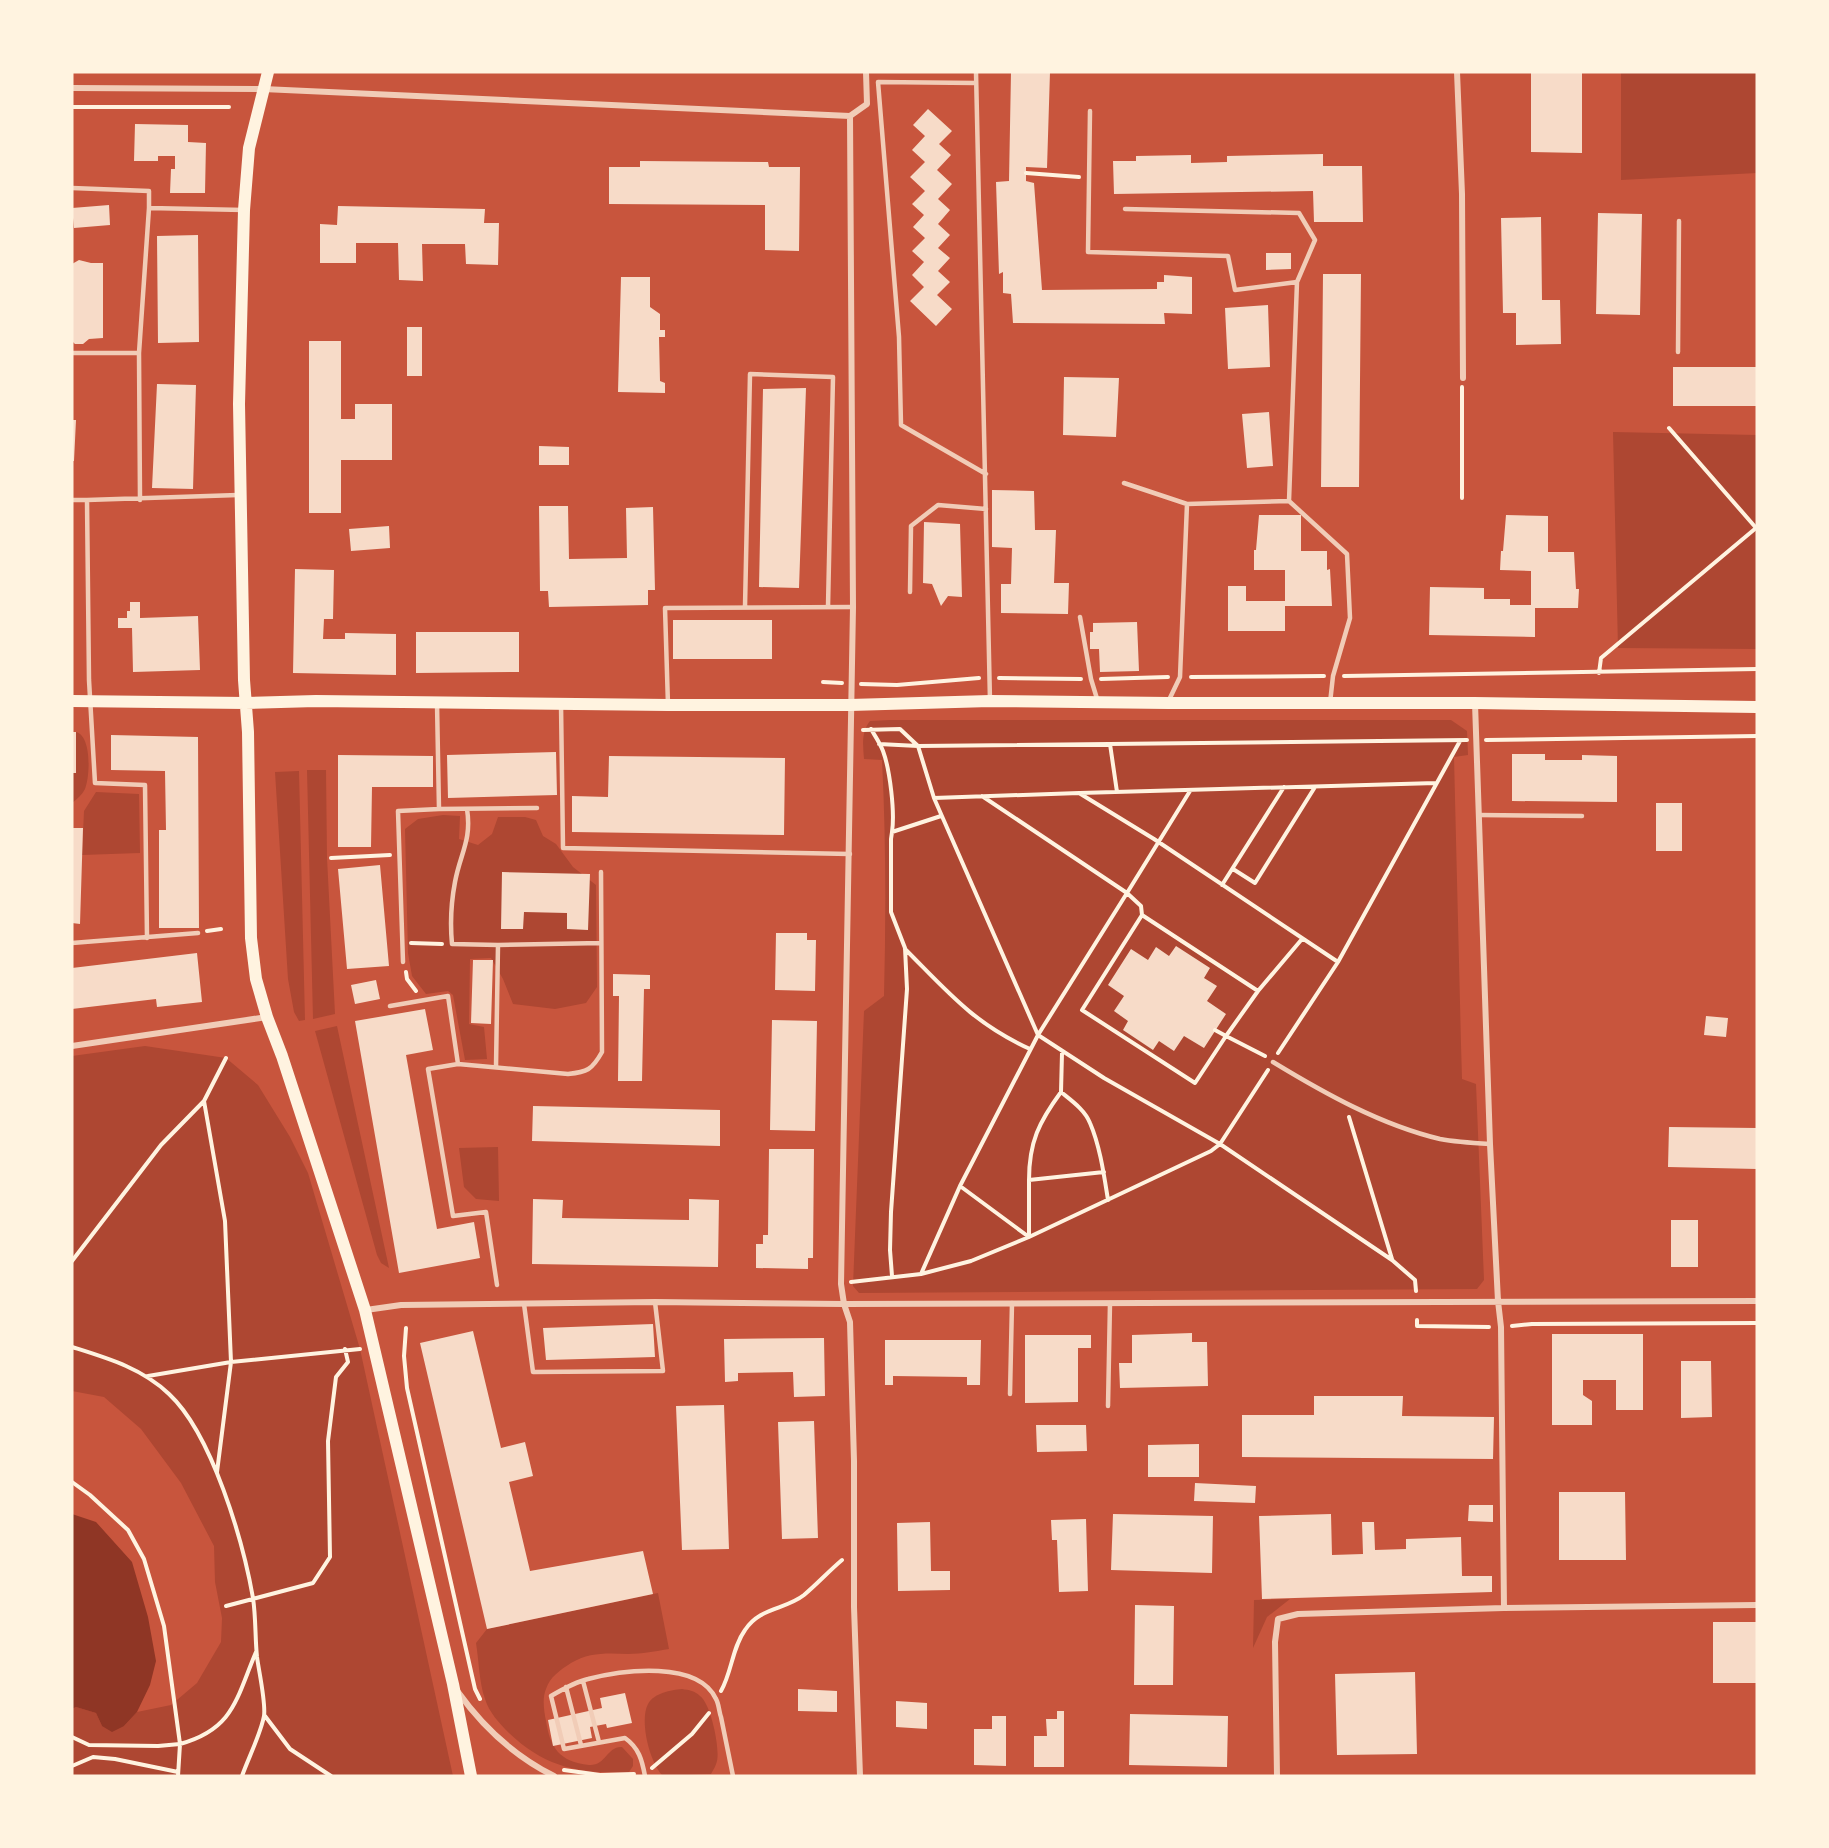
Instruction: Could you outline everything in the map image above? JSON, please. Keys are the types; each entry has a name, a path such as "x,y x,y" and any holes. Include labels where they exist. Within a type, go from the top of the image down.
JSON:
{"main road":[{"path":"268,72 249,148 244,210 239,404 251,938 256,979 267,1017 282,1056 365,1310 453,1684 471,1776"},
{"path":"72,701 668,705 850,705 990,701 1757,707"}],"street":[{"path":"72,88 263,89 850,116 867,105 866,72"},
{"path":"1457,72 1462,194 1462,378"},
{"path":"850,116 854,607 850,705 850,854 841,1284 850,1322 854,1461 854,1607 860,1776"},
{"path":"1474,703 1490,1144 1501,1327 1504,1608"},
{"path":"72,1046 267,1017"},
{"path":"365,1310 401,1305 655,1302 844,1304 1757,1301"},
{"path":"1277,1776 1275,1642 1278,1619 1298,1614 1504,1608 1757,1605"},
{"path":"453,1684 471,1711 492,1731 532,1765 554,1776"}],"lane":[{"path":"976,72 990,701"},
{"path":"976,83 878,82 900,337 901,425 986,474"},
{"path":"1090,111 1088,252 1228,256 1234,290 1297,282"},
{"path":"72,188 149,191 139,353 140,500"},
{"path":"149,208 244,210"},
{"path":"1125,209 1299,213 1315,240 1297,282 1289,501"},
{"path":"1678,352 1679,221"},
{"path":"72,353 139,353"},
{"path":"745,607 750,374 833,377 828,607"},
{"path":"1124,483 1187,504 1289,501 1347,554 1350,618 1333,676 1330,703"},
{"path":"72,500 140,500 242,495"},
{"path":"87,500 95,783 145,785 147,938"},
{"path":"1168,703 1180,677 1187,504"},
{"path":"910,592 911,526 938,505 986,509"},
{"path":"668,705 665,608 854,607"},
{"path":"1080,617 1090,679 1098,702"},
{"path":"436,703 439,809"},
{"path":"561,704 563,848 850,854"},
{"path":"404,962 398,811 537,808"},
{"path":"467,809 469,823 467,843 455,880 451,909 452,944 602,943"},
{"path":"1479,815 1582,816"},
{"path":"497,1285 486,1212 453,1216 428,1069 458,1064 568,1074 585,1072 595,1064 602,1052 601,872"},
{"path":"72,943 198,933"},
{"path":"496,1068 498,945"},
{"path":"390,1006 448,996 458,1064"},
{"path":"1272,1062 1345,1102 1381,1118 1440,1139 1490,1144"},
{"path":"524,1304 533,1372 663,1371 655,1302"},
{"path":"1010,1394 1012,1303"},
{"path":"1108,1406 1110,1303"},
{"path":"645,1774 642,1759 635,1746 625,1738 564,1749 551,1696 583,1680 621,1672 654,1671 693,1677 704,1682 716,1699 733,1776"},
{"path":"583,1680 598,1742"},
{"path":"566,1687 581,1745"}],"path":[{"path":"72,107 229,107"},
{"path":"1026,173 1089,178"},
{"path":"1462,378 1462,498"},
{"path":"1599,673 1601,658 1756,529 1669,428"},
{"path":"871,729 887,766 894,818 891,912 905,948 907,989 891,1212 892,1276"},
{"path":"850,730 900,729 918,746 941,816 1038,1035 1062,1053 1220,1144 1392,1260 1415,1280 1416,1291"},
{"path":"879,744 918,746 1757,736"},
{"path":"841,1284 921,1274 971,1261 1108,1200 1220,1144 1338,962 1460,740"},
{"path":"1110,744 1117,792"},
{"path":"934,798 1437,783"},
{"path":"1233,869 1255,883 1315,786"},
{"path":"1222,885 1284,787"},
{"path":"921,1274 960,1186 1030,1049 1190,790"},
{"path":"1079,793 1159,843 1338,962"},
{"path":"982,796 1127,893 1141,906 1142,915 1082,1010 1195,1083 1258,991 1302,939"},
{"path":"892,832 941,816"},
{"path":"331,858 399,855"},
{"path":"1142,915 1258,991"},
{"path":"403,943 452,944"},
{"path":"905,948 970,1014 988,1027 1030,1049"},
{"path":"404,962 407,979 423,1000"},
{"path":"1215,1030 1264,1055 1272,1062"},
{"path":"1029,1237 1030,1148 1042,1118 1061,1092 1062,1053"},
{"path":"72,1261 161,1145 204,1101 226,1058"},
{"path":"1061,1092 1076,1104 1090,1121 1104,1172 1108,1200"},
{"path":"204,1101 225,1221 231,1362 217,1474"},
{"path":"1345,1102 1392,1260"},
{"path":"1029,1180 1104,1172"},
{"path":"960,1186 1029,1237"},
{"path":"1417,1320 1417,1326 1501,1327 1532,1324 1757,1323"},
{"path":"406,1328 404,1356 407,1388 475,1689 483,1703"},
{"path":"72,1347 113,1359 147,1376 170,1395 188,1416 204,1442 217,1474 240,1540 253,1599 256,1651 264,1715 242,1776"},
{"path":"226,1606 313,1583 330,1557 328,1441 336,1377 348,1362 345,1349"},
{"path":"147,1376 231,1362 360,1349"},
{"path":"72,1482 90,1495 128,1530 144,1559 164,1626 180,1744 178,1774 93,1757 72,1766"},
{"path":"554,1766 579,1774 645,1774 692,1734 709,1712 724,1686 739,1638 746,1627 761,1614 803,1596 844,1559"},
{"path":"72,1737 89,1745 158,1746 180,1744 201,1738 219,1726 231,1712 256,1651"},
{"path":"264,1715 290,1749 331,1776"}],"shaded area":[{"path":"1621,72 1757,72 1757,173 1621,180"},
{"path":"1613,432 1757,435 1757,649 1618,648"},
{"path":"1451,720 1467,731 1468,755 1454,757 1462,1079 1476,1084 1484,1280 1477,1289 859,1293 853,1286 864,1011 884,996 885,937 882,760 864,759 863,739 870,721"},
{"path":"76,732 85,741 89,767 85,789 72,803 72,773 76,772"},
{"path":"307,770 326,770 327,858 335,1014 313,1019"},
{"path":"299,771 305,1020 299,1021 294,1012 288,979 275,772"},
{"path":"96,792 139,794 140,853 82,855 84,811"},
{"path":"443,815 460,816 459,839 478,845 492,834 498,817 525,817 536,820 543,836 556,844 573,867 596,885 597,987 586,1003 555,1009 513,1004 491,958 470,959 469,1024 484,1027 487,1059 465,1060 453,995 448,991 426,994 412,976 408,953 405,829 418,819"},
{"path":"337,1026 389,1268 381,1263 377,1255 315,1031"},
{"path":"145,1046 226,1058 258,1085 290,1137 308,1173 360,1349 453,1776 72,1776 72,1709 76,1707 96,1713 102,1726 124,1726 137,1712 171,1705 197,1683 221,1642 222,1618 215,1582 214,1546 181,1483 141,1429 104,1397 72,1391 72,1056"},
{"path":"498,1147 499,1201 476,1199 464,1187 459,1148"},
{"path":"72,1514 96,1522 132,1562 148,1617 156,1661 150,1685 137,1712 124,1726 112,1732 102,1726 96,1713 76,1707 72,1709"},
{"path":"658,1593 669,1649 638,1654 599,1654 578,1659 553,1677 544,1696 550,1738 553,1746 563,1757 579,1763 595,1764 613,1750 622,1747 633,1759 633,1766 629,1772 579,1770 550,1761 523,1745 495,1717 483,1692 476,1643 487,1629"},
{"path":"1290,1599 1267,1617 1253,1648 1254,1600"},
{"path":"682,1689 700,1696 708,1708 718,1755 717,1763 711,1774 663,1776 650,1752 645,1731 648,1704 658,1695"}],"building":[{"path":"1011,72 1050,72 1047,168 1026,167 1026,181 1034,183 1042,290 1157,289 1157,282 1164,282 1164,275 1192,277 1192,314 1164,313 1165,324 1013,323 1011,294 1003,293 1003,272 999,274 996,182 1009,181"},
{"path":"1531,72 1582,72 1582,153 1531,152"},
{"path":"928,109 952,131 939,144 951,155 937,170 952,184 938,199 950,210 938,224 950,235 938,248 950,258 938,271 950,282 937,295 952,309 936,326 910,301 924,287 912,275 924,262 912,251 925,238 913,227 924,215 912,204 925,191 910,177 925,162 912,150 925,136 913,125"},
{"path":"135,124 188,125 188,142 206,143 205,193 170,193 171,169 175,169 175,156 158,156 158,161 134,161"},
{"path":"1323,154 1323,166 1362,166 1363,222 1314,222 1313,191 1114,194 1113,161 1136,161 1136,156 1191,155 1191,163 1227,162 1227,156"},
{"path":"640,161 768,162 769,167 800,167 799,251 765,250 765,205 609,204 609,167 640,167"},
{"path":"109,205 110,225 74,228 72,208"},
{"path":"338,206 485,209 484,223 499,223 498,265 466,264 465,244 422,244 423,281 399,280 398,243 356,243 356,263 320,263 320,224 337,225"},
{"path":"1598,213 1642,214 1640,315 1596,314"},
{"path":"1541,217 1542,300 1560,300 1561,344 1516,345 1516,313 1503,313 1501,218"},
{"path":"198,235 199,342 158,343 157,236"},
{"path":"1266,253 1291,253 1291,269 1266,270"},
{"path":"79,260 103,263 103,338 89,339 83,344 75,344 72,341 72,264"},
{"path":"1323,274 1361,274 1359,487 1321,487"},
{"path":"621,277 650,277 650,307 660,314 660,330 665,330 665,337 659,337 660,381 665,383 665,393 618,392"},
{"path":"1268,305 1270,367 1228,369 1225,308"},
{"path":"407,327 422,327 422,376 407,376"},
{"path":"309,341 341,341 341,419 355,419 355,404 392,404 392,460 341,460 341,513 309,513"},
{"path":"1673,367 1757,367 1757,406 1673,406"},
{"path":"1064,377 1119,378 1116,437 1063,435"},
{"path":"157,384 196,385 193,489 152,488"},
{"path":"806,388 799,588 759,587 763,389"},
{"path":"1269,412 1273,466 1247,468 1242,414"},
{"path":"72,420 76,420 74,461 72,461"},
{"path":"539,446 569,447 569,465 539,465"},
{"path":"992,490 1034,491 1035,530 1056,530 1054,583 1069,583 1068,614 1001,613 1001,584 1011,584 1012,548 992,547"},
{"path":"539,506 568,506 569,559 627,558 626,508 653,507 655,590 648,590 648,605 549,607 548,591 540,591"},
{"path":"1259,515 1301,515 1301,551 1327,551 1332,606 1285,606 1285,631 1228,631 1228,586 1246,586 1246,601 1285,601 1285,570 1254,570 1254,550 1256,550"},
{"path":"1506,515 1548,516 1548,552 1574,552 1576,589 1579,589 1578,608 1535,608 1535,637 1429,635 1430,587 1484,588 1484,599 1510,599 1510,605 1531,605 1531,571 1500,570"},
{"path":"924,522 960,524 962,597 948,596 941,606 932,584 923,583"},
{"path":"389,526 390,548 351,551 349,529"},
{"path":"295,569 334,570 333,619 324,619 323,639 345,639 345,633 396,634 396,675 293,673"},
{"path":"130,602 140,602 140,618 198,616 200,670 133,672 132,628 118,628 118,618 127,618"},
{"path":"673,620 772,620 772,659 673,659"},
{"path":"1137,622 1139,671 1100,672 1099,649 1090,649 1090,632 1093,632 1093,623"},
{"path":"416,632 519,632 519,672 416,673"},
{"path":"72,732 76,732 76,773 72,773"},
{"path":"111,735 198,737 199,928 159,928 159,830 166,830 165,771 111,770"},
{"path":"556,752 557,795 448,798 447,755"},
{"path":"1512,754 1545,754 1545,760 1582,760 1582,755 1617,756 1617,802 1512,801"},
{"path":"338,755 433,756 433,787 372,787 371,847 338,847"},
{"path":"609,756 785,758 784,835 572,832 572,796 608,797"},
{"path":"1656,803 1682,803 1682,851 1656,851"},
{"path":"72,828 83,828 80,924 72,923"},
{"path":"380,865 389,966 347,969 338,869"},
{"path":"502,872 590,874 588,930 567,929 567,913 524,912 523,929 501,929"},
{"path":"776,933 807,933 807,940 816,940 815,991 775,990"},
{"path":"1176,946 1210,968 1204,978 1217,986 1207,1001 1226,1014 1204,1048 1184,1036 1174,1051 1159,1041 1153,1050 1123,1030 1128,1021 1114,1011 1124,996 1108,985 1131,949 1148,960 1156,947 1169,956"},
{"path":"197,953 202,1002 157,1007 156,999 72,1009 72,968"},
{"path":"473,960 493,960 491,1024 471,1023"},
{"path":"613,974 650,975 650,989 644,989 642,1081 618,1081 619,996 613,996"},
{"path":"376,980 380,999 355,1004 351,985"},
{"path":"425,1009 433,1050 406,1055 437,1229 474,1222 480,1258 399,1273 355,1021"},
{"path":"1706,1016 1728,1018 1726,1037 1704,1035"},
{"path":"772,1020 817,1021 815,1131 770,1130"},
{"path":"533,1106 720,1110 720,1146 532,1141"},
{"path":"1669,1127 1757,1128 1757,1169 1668,1167"},
{"path":"769,1149 814,1149 813,1258 808,1258 808,1269 756,1268 756,1244 763,1244 763,1235 768,1235"},
{"path":"533,1199 563,1200 562,1218 689,1220 689,1199 719,1200 718,1267 532,1264"},
{"path":"1671,1220 1698,1220 1698,1267 1671,1267"},
{"path":"653,1324 655,1357 546,1360 543,1328"},
{"path":"473,1331 501,1448 525,1442 533,1476 509,1482 530,1571 643,1551 653,1594 487,1629 420,1343"},
{"path":"1192,1333 1192,1342 1207,1342 1208,1386 1120,1388 1119,1363 1132,1363 1132,1335"},
{"path":"1552,1334 1643,1334 1643,1410 1616,1410 1616,1380 1583,1380 1583,1395 1592,1401 1592,1425 1552,1425"},
{"path":"1025,1335 1091,1335 1091,1348 1078,1348 1078,1402 1025,1403"},
{"path":"824,1338 825,1396 794,1397 793,1372 738,1373 738,1381 725,1382 724,1339"},
{"path":"885,1340 981,1340 980,1385 967,1385 967,1377 893,1376 893,1385 885,1385"},
{"path":"1681,1361 1711,1361 1712,1417 1681,1418"},
{"path":"1314,1396 1403,1396 1402,1416 1494,1417 1493,1459 1242,1457 1242,1415 1314,1415"},
{"path":"724,1405 729,1549 682,1550 676,1406"},
{"path":"814,1421 818,1538 782,1539 778,1422"},
{"path":"1036,1425 1086,1425 1087,1451 1037,1452"},
{"path":"1199,1444 1199,1477 1148,1477 1148,1445"},
{"path":"1195,1483 1256,1486 1255,1503 1194,1501"},
{"path":"1559,1492 1625,1492 1626,1560 1559,1560"},
{"path":"1469,1505 1493,1505 1493,1522 1468,1521"},
{"path":"1113,1514 1213,1516 1212,1573 1111,1570"},
{"path":"1331,1514 1332,1555 1363,1554 1362,1522 1374,1522 1375,1550 1406,1549 1406,1539 1461,1537 1462,1576 1492,1576 1492,1592 1262,1599 1259,1516"},
{"path":"1086,1519 1088,1591 1059,1592 1057,1540 1052,1540 1051,1520"},
{"path":"930,1522 931,1571 950,1571 950,1590 898,1591 897,1523"},
{"path":"1135,1605 1174,1606 1173,1685 1134,1685"},
{"path":"1713,1622 1757,1622 1757,1683 1713,1683"},
{"path":"1415,1672 1417,1754 1337,1755 1335,1674"},
{"path":"798,1689 837,1691 837,1712 798,1711"},
{"path":"625,1693 632,1723 607,1728 606,1724 590,1727 592,1738 553,1746 548,1720 602,1708 600,1698"},
{"path":"896,1701 927,1703 927,1729 896,1727"},
{"path":"1057,1711 1064,1711 1064,1767 1034,1767 1034,1736 1047,1736 1046,1719 1057,1719"},
{"path":"1130,1714 1228,1716 1227,1767 1129,1765"},
{"path":"992,1716 1006,1716 1006,1766 974,1765 974,1729 992,1729"}]}
